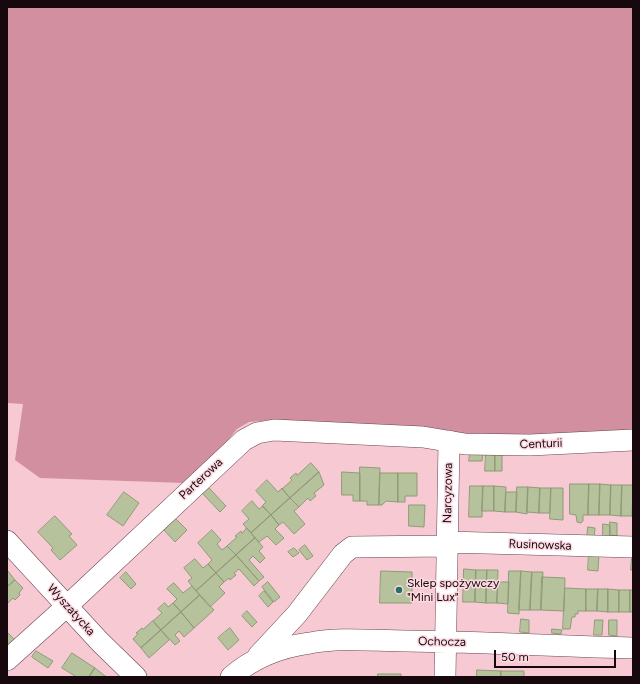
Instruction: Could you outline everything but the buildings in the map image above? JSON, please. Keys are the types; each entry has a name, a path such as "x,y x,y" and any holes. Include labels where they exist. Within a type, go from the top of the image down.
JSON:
{"street":[{"name":"Parterowa","path":"7,660 67,606 244,440 257,433 282,430 423,437 449,441"},
{"name":"Centurii","path":"449,441 465,444 530,445 633,440"},
{"name":"Narcyzowa","path":"445,677 449,441"},
{"name":"Wyszatycka","path":"7,541 100,642 136,677"},
{"name":"Ochocza","path":"255,660 297,614 343,554 352,546 447,544"},
{"name":"Rusinowska","path":"447,544 633,547"},
{"name":"Ochocza","path":"231,677 255,660 270,652 310,642 334,640 633,648"}],"shaded area":[{"path":"7,7 633,7 633,434 495,439 455,432 272,420 249,422 237,429 218,453 185,483 40,478 15,460 23,404 7,403"}],"place":[{"name":"Sklep spożywczy \"Mini Lux\"","path":"399,590"}]}
